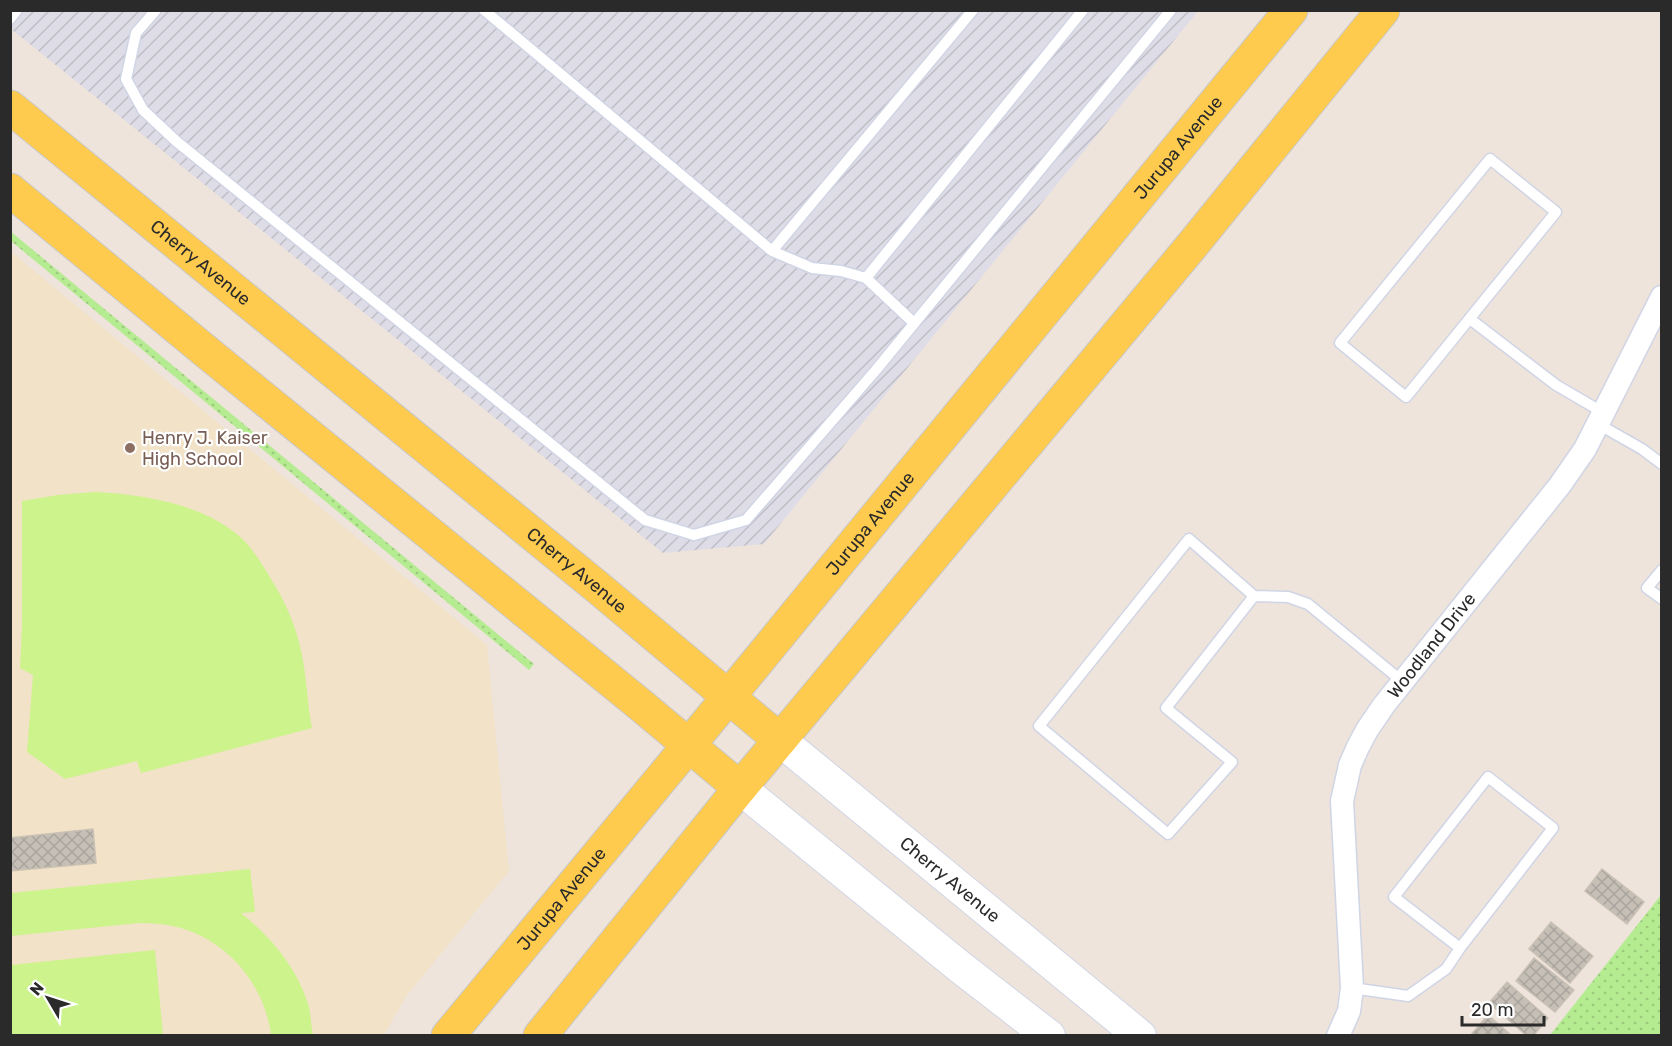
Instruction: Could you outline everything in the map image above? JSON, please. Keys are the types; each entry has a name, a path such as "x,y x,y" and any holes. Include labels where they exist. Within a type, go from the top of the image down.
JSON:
{"main road":[{"name":"Jurupa Avenue","path":"448,1035 689,745 1291,10"},
{"path":"540,1035 740,788 1194,243 1383,10"},
{"name":"Cherry Avenue","path":"10,107 596,585 780,740 1140,1035"},
{"path":"10,190 960,967 1049,1035"}],"street":[{"name":"Woodland Drive","path":"1338,1035 1349,1011 1352,988 1342,801 1350,765 1367,730 1384,705 1560,485 1585,448 1662,297"}],"lane":[{"path":"10,19 17,10"},
{"path":"156,10 135,33 126,79 143,110 176,141 645,520 694,535 746,520 914,323 1171,10"},
{"path":"484,10 772,251 812,268 841,271 866,278 914,323"},
{"path":"772,251 973,10"},
{"path":"866,278 1083,10"},
{"path":"1490,159 1556,212 1470,319 1406,397 1340,343 1490,159"},
{"path":"1470,319 1662,464"},
{"path":"1254,596 1166,708 1232,762 1168,834 1039,726 1189,539 1254,596 1288,597 1308,604 1402,682"},
{"path":"1662,570 1647,588 1662,599"},
{"path":"1352,988 1408,996 1446,969 1553,828 1488,777 1394,897 1460,948"}],"shaded area":[{"path":"10,11 1198,11 764,544 663,553 11,29"},
{"name":"Henry J. Kaiser High School","path":"10,251 487,645 509,871 407,995 384,1035 11,1035"}],"green space":[{"path":"10,231 534,664 529,670 11,241"},
{"path":"95,492 151,498 189,508 223,524 248,545 276,587 293,623 303,661 312,728 141,773 137,761 65,779 27,752 33,675 20,668 22,501"},
{"path":"250,869 255,912 241,913 263,932 291,967 309,1007 313,1035 271,1035 261,1000 253,983 242,968 214,944 181,928 139,923 11,936 11,893"},
{"path":"1661,895 1661,1035 1550,1035"},
{"path":"155,950 163,1035 11,1035 11,965"}],"building":[{"path":"93,829 96,863 10,871 10,838"},
{"path":"1602,869 1644,902 1627,924 1585,891"},
{"path":"1551,922 1593,956 1570,983 1529,949"},
{"path":"1534,958 1574,990 1555,1012 1516,981"},
{"path":"1507,982 1548,1018 1533,1036 1527,1036 1489,1003"},
{"path":"1488,1015 1512,1036 1470,1036"}],"place":[{"name":"Henry J. Kaiser High School","path":"130,448"}]}
